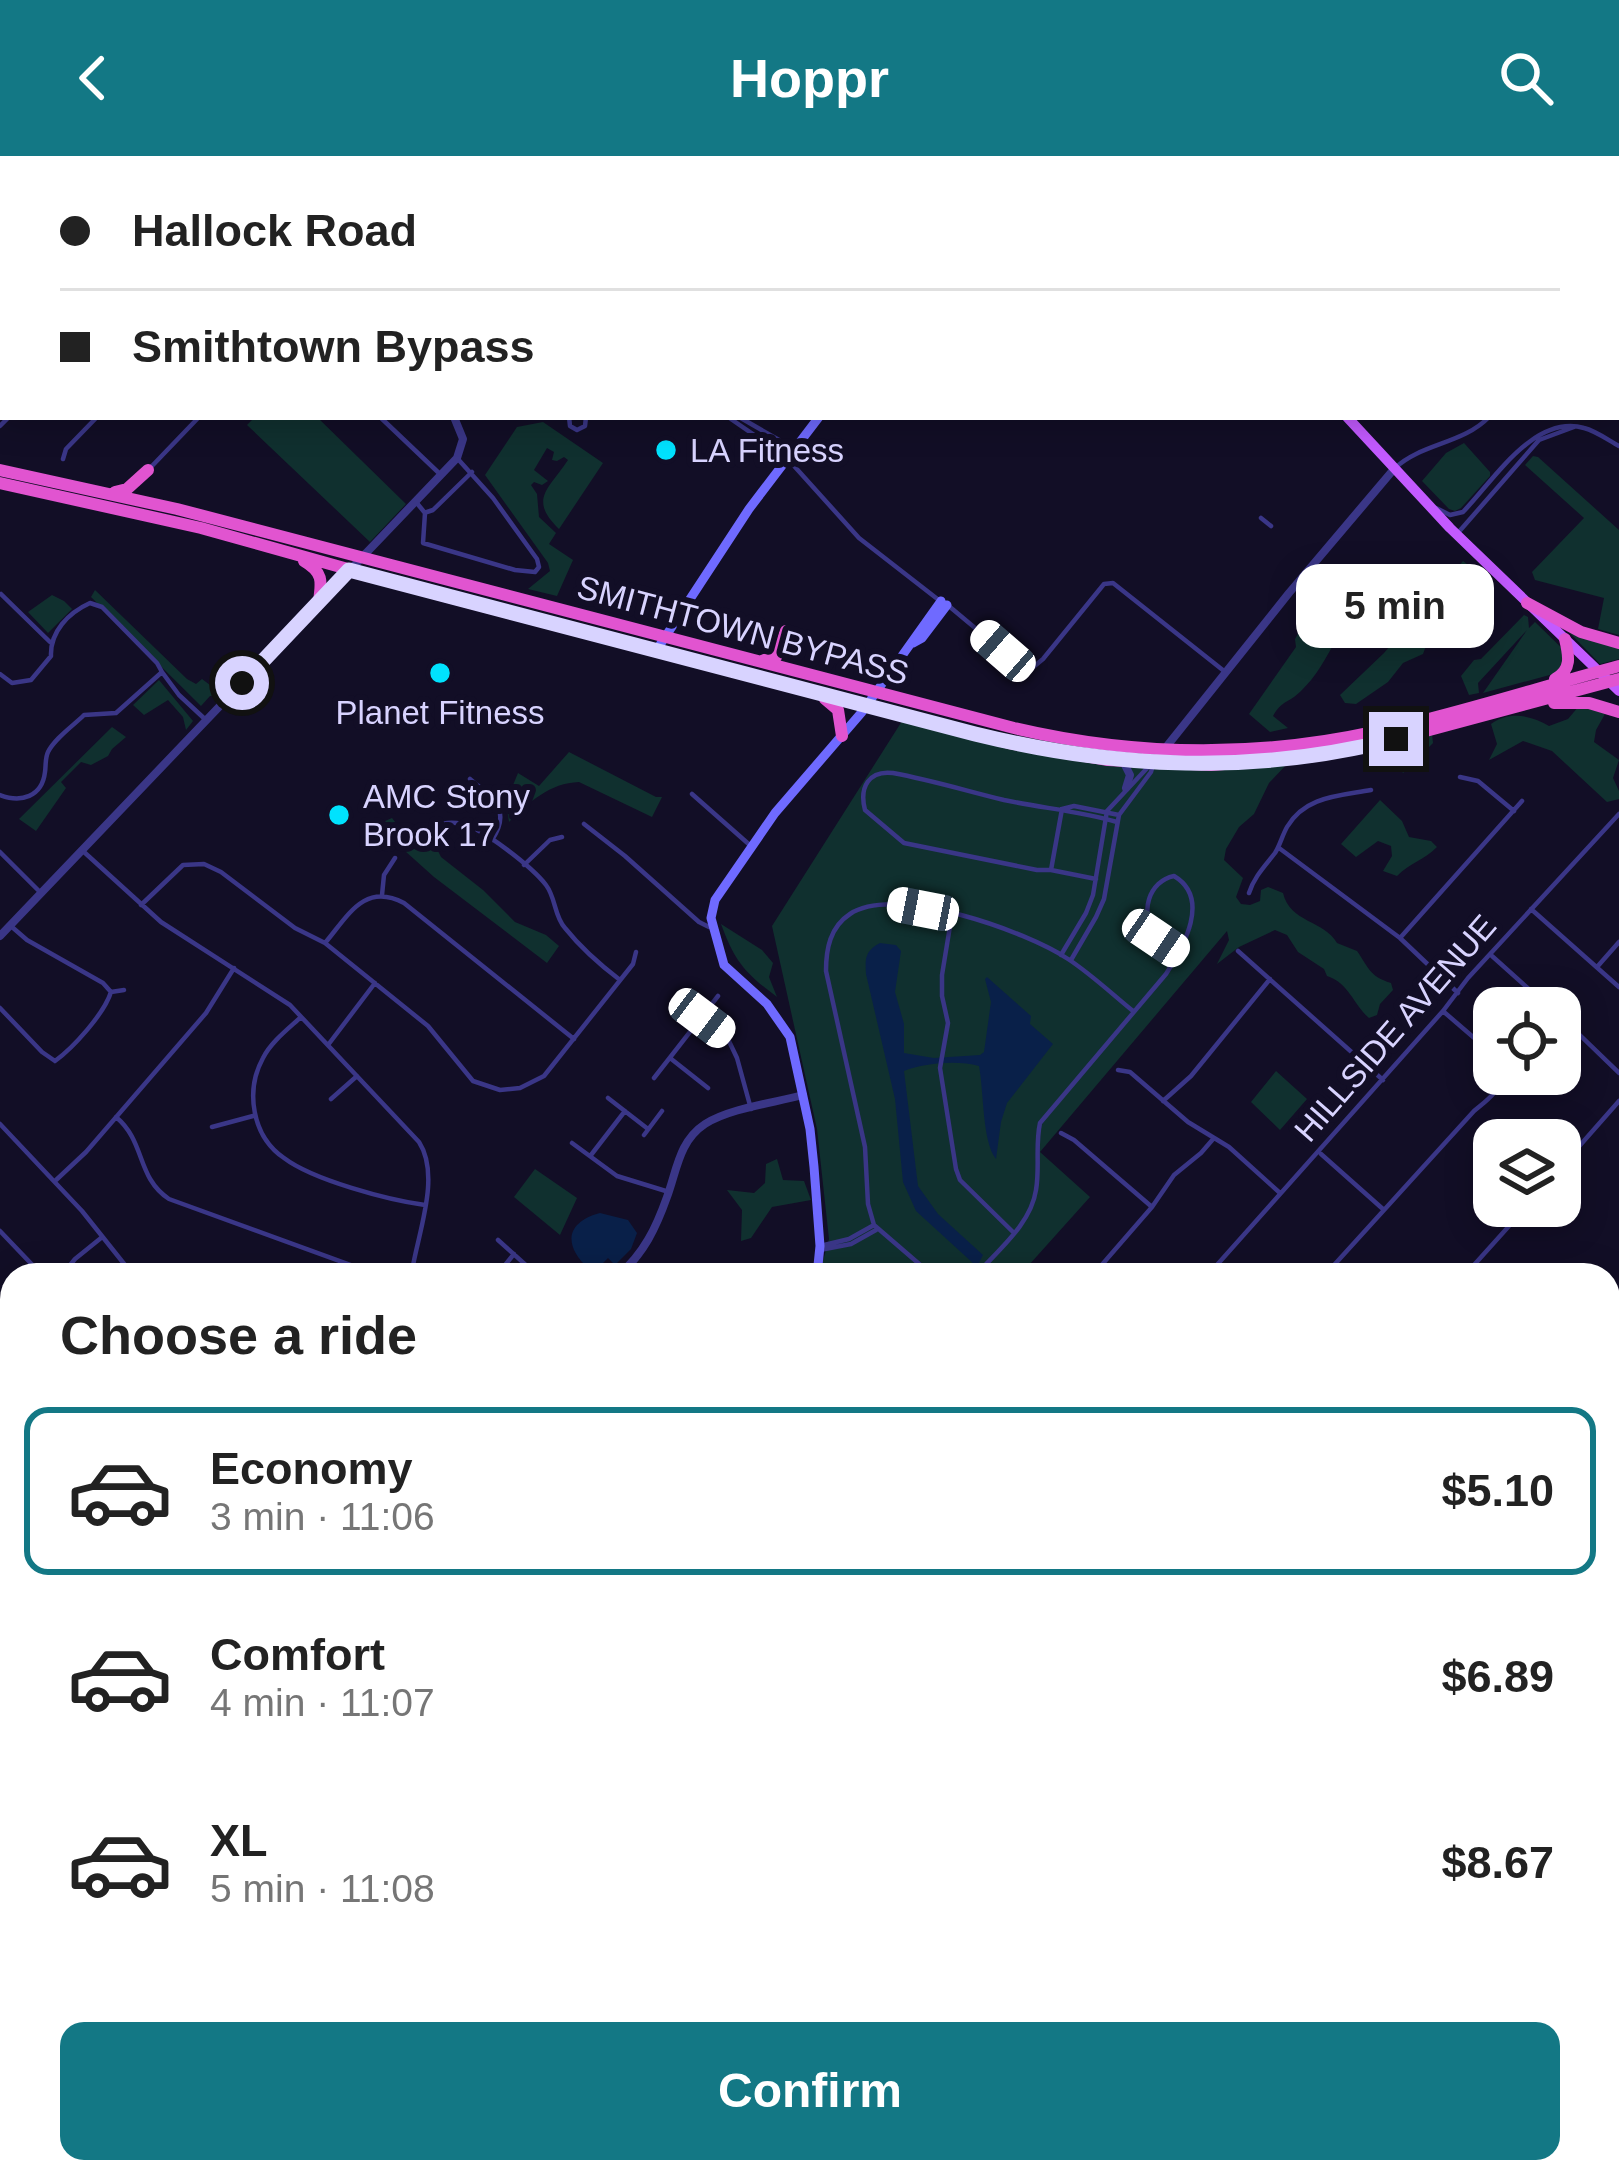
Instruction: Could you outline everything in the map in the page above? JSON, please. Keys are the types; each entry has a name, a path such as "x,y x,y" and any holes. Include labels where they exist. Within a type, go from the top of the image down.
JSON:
{"highway":[{"name":"SMITHTOWN BYPASS","path":"0,470 153,503 528,602 553,603 565,596 571,607 594,619 1031,732 1092,743 1163,750 1242,750 1326,741 1540,687 1611,681"},
{"path":"105,493 124,490 148,470"},
{"path":"148,470 140,489 153,503"},
{"name":"SMITHTOWN BYPASS","path":"0,483 153,516 1025,747 1123,761 1228,764 1313,756 1611,681 1619,666"},
{"path":"292,555 319,572 320,601"},
{"path":"1527,603 1581,632 1619,643"},
{"path":"754,660 775,658 786,631 782,658 794,671"},
{"path":"1540,687 1567,669 1565,639"},
{"path":"808,691 836,706 842,736"},
{"path":"1511,708 1577,702 1619,712"}],"main road":[{"path":"1350,420 1456,535 1611,681"},
{"path":"656,651 813,421"},
{"path":"818,1263 814,1167 790,1037 767,1004 724,964 711,918 715,900 775,813 842,736 944,603"}],"street":[{"path":"63,459 66,448 94,420"},
{"path":"148,470 196,420"},
{"path":"383,420 441,476"},
{"path":"0,936 458,458 463,439 455,420"},
{"path":"570,420 571,428 578,430 585,427 586,420"},
{"path":"732,420 787,458 860,538 1023,668 1031,669 1043,659 1104,584 1113,583 1225,673"},
{"path":"744,420 779,440 787,458"},
{"path":"1477,420 1480,426"},
{"path":"1061,955 1093,895 1106,815 1126,788 1153,763 1394,469 1406,458 1446,443 1486,420"},
{"path":"1584,428 1588,420"},
{"path":"1426,503 1458,515 1531,438 1562,426 1584,428 1619,446"},
{"path":"1456,535 1539,440 1574,428"},
{"path":"416,502 425,513 423,543 535,572 537,559 458,458"},
{"path":"425,513 472,472"},
{"path":"1261,518 1271,526"},
{"path":"1,594 50,642"},
{"path":"0,674 12,682 31,680 51,656 50,642 59,628 75,612 97,605 207,721"},
{"path":"0,795 16,800 31,796 45,777 48,752 84,715 116,712 162,672"},
{"path":"1123,761 1130,775 1126,788"},
{"path":"1071,960 1104,899 1118,818 1153,763"},
{"path":"1096,879 904,842 865,810 864,791 872,776 881,772 1006,800 1118,818"},
{"path":"1460,777 1478,781 1514,811"},
{"path":"470,779 497,805 501,821 492,840"},
{"path":"1249,893 1252,882 1279,848 1289,823 1311,802 1371,790"},
{"path":"692,794 752,847"},
{"path":"1400,938 1522,801"},
{"path":"1051,870 1061,809"},
{"name":"HILLSIDE AVENUE","path":"1219,1263 1619,814"},
{"path":"425,830 441,823 460,823 492,840 546,885 562,925 587,954 620,980"},
{"path":"584,824 712,928"},
{"path":"524,865 550,840 562,838"},
{"path":"1279,848 1400,938 1458,993"},
{"path":"83,851 161,922 275,994 424,1150 428,1172 415,1263"},
{"path":"0,852 41,893"},
{"path":"382,895 385,874 395,857"},
{"path":"141,904 183,865 204,864 221,872 296,928 325,943 428,1026 468,1077 491,1088 514,1090 532,1084 554,1064 634,964 636,952"},
{"path":"987,1263 1033,1209 1040,1123 1179,953 1193,907 1186,884 1174,876 1154,886 1149,922 1156,938 1179,953"},
{"path":"325,943 360,902 382,895 404,903 574,1039"},
{"path":"918,1263 876,1227 868,1204 866,1147 826,971 826,949 842,921 870,904 894,903 1006,928 1071,960 1133,1011"},
{"path":"1532,909 1619,987"},
{"path":"952,914 942,975 949,1023 940,1069 956,1169 960,1180 1014,1233"},
{"path":"1084,916 1094,922"},
{"path":"10,925 27,940 104,982 111,992"},
{"path":"1597,968 1619,942"},
{"path":"1238,951 1382,1080"},
{"path":"1490,955 1526,987"},
{"path":"55,1181 206,1013 234,968"},
{"path":"1163,1101 1191,1076 1270,980"},
{"path":"328,1045 375,983"},
{"path":"111,992 124,990"},
{"path":"55,1060 104,1008 111,992"},
{"path":"654,1078 718,996"},
{"path":"0,1008 55,1060"},
{"path":"1444,1011 1473,1037"},
{"path":"301,1017 260,1063 253,1097 261,1132 288,1162 389,1200 424,1205"},
{"path":"702,1018 727,1037 751,1108"},
{"path":"1581,1036 1619,1073"},
{"path":"670,1058 708,1088"},
{"path":"55,1060 55,1070"},
{"path":"1118,1070 1130,1072 1188,1122 1229,1147 1280,1193"},
{"path":"331,1100 357,1076"},
{"path":"632,1263 650,1239 682,1150 698,1130 718,1118 803,1095"},
{"path":"1336,1263 1494,1095"},
{"path":"608,1098 646,1132 662,1111"},
{"path":"1581,1144 1619,1101"},
{"path":"591,1155 625,1111"},
{"path":"212,1126 255,1116"},
{"path":"116,1117 133,1136 148,1178 162,1195 332,1263"},
{"path":"0,1124 122,1263"},
{"path":"1061,1133 1152,1208"},
{"path":"1104,1263 1174,1175 1214,1138"},
{"path":"572,1143 617,1176 669,1192"},
{"path":"1319,1152 1384,1210"},
{"path":"820,1248 851,1244 876,1227"},
{"path":"1476,1263 1508,1227"},
{"path":"0,1231 31,1263"},
{"path":"72,1263 102,1237"},
{"path":"498,1240 523,1263"},
{"path":"507,1263 514,1255"}],"green space":[{"path":"252,420 320,420 406,504 370,542 247,425"},
{"path":"543,422 603,463 559,529 543,502 568,460 552,460 554,452 547,448 534,470 548,481 531,485 537,494 539,517 556,533 549,544 573,560 557,596 528,589 550,571 548,563 485,475 517,427"},
{"path":"1464,443 1490,476 1455,511 1422,481 1446,453"},
{"path":"1533,456 1619,530 1619,635 1598,629 1604,598 1535,580 1532,572 1584,518 1525,465"},
{"path":"1463,561 1480,574 1478,581 1463,600 1436,619 1423,654 1403,663 1388,682 1356,704 1345,703 1340,695 1384,653"},
{"path":"1360,573 1375,580 1376,593 1353,614 1312,679 1276,711 1273,716 1288,728 1270,732 1249,714 1296,647 1301,628 1312,631"},
{"path":"95,590 187,679 196,684 202,679 218,691 217,696 210,696 201,706 91,597"},
{"path":"52,595 72,609 48,633 28,612"},
{"path":"1524,615 1529,628 1535,622 1571,657 1568,670 1483,693 1527,630 1478,683 1479,693 1469,695 1461,676"},
{"path":"1568,631 1619,648 1619,659 1600,664"},
{"path":"159,680 193,721 186,730 183,717 168,700 144,715 133,705"},
{"path":"1579,706 1605,714 1594,742 1619,760 1613,778 1619,799 1607,802 1552,751 1523,741 1489,760 1497,744 1491,724 1520,716 1549,726 1568,719"},
{"path":"904,718 1089,759 1287,764 1226,849 1224,860 1243,878 1236,897 1250,905 1260,901 1261,890 1268,887 1283,893 1293,910 1337,943 1357,951 1370,971 1391,983 1393,990 1377,1015 1369,1018 1341,984 1298,952 1287,935 1275,930 1217,964 1229,940 1227,931 1040,1152 1090,1197 1031,1263 822,1263 829,1239 817,1129 772,926"},
{"path":"112,727 126,737 108,756 91,765 81,762 61,782 66,788 36,831 19,819"},
{"path":"1432,734 1433,743 1403,773 1389,746"},
{"path":"569,752 662,797 652,817 579,782 549,790 509,822 506,802 518,773 539,786"},
{"path":"1380,800 1402,821 1409,837 1431,841 1437,847 1397,876 1383,871 1392,856 1391,846 1378,841 1356,857 1341,844"},
{"path":"392,818 406,836 433,841 441,857 515,922 559,946 547,963 434,877 376,825"},
{"path":"721,924 762,950 773,963 769,977 777,997 742,966"},
{"path":"1276,1071 1307,1099 1280,1130 1251,1102"},
{"path":"777,1159 783,1180 804,1181 811,1200 772,1207 751,1238 741,1241 742,1210 727,1190 754,1193 765,1183 766,1164"},
{"path":"535,1169 577,1198 560,1235 514,1197"}],"water":[{"path":"880,943 896,945 901,951 895,992 904,1024 904,1053 934,1058 984,1052 991,1002 987,977 1031,1016 1030,1024 1053,1044 1007,1103 996,1159 986,1129 979,1066 941,1063 904,1071 918,1186 938,1214 983,1255 979,1263 973,1263 916,1211 903,1182 895,1099 866,974 871,949"},
{"path":"600,1213 628,1220 637,1233 631,1249 617,1263 608,1258 603,1263 584,1263 575,1251 572,1235 589,1217"}],"place":[{"name":"LA Fitness","path":"666,450"},
{"name":"Planet Fitness","path":"440,673"},
{"name":"AMC Stony Brook 17","path":"339,815"}],"route":[{"path":"242,683 349,570 1025,747 1076,756 1142,763 1246,763 1313,756 1396,739"}]}
